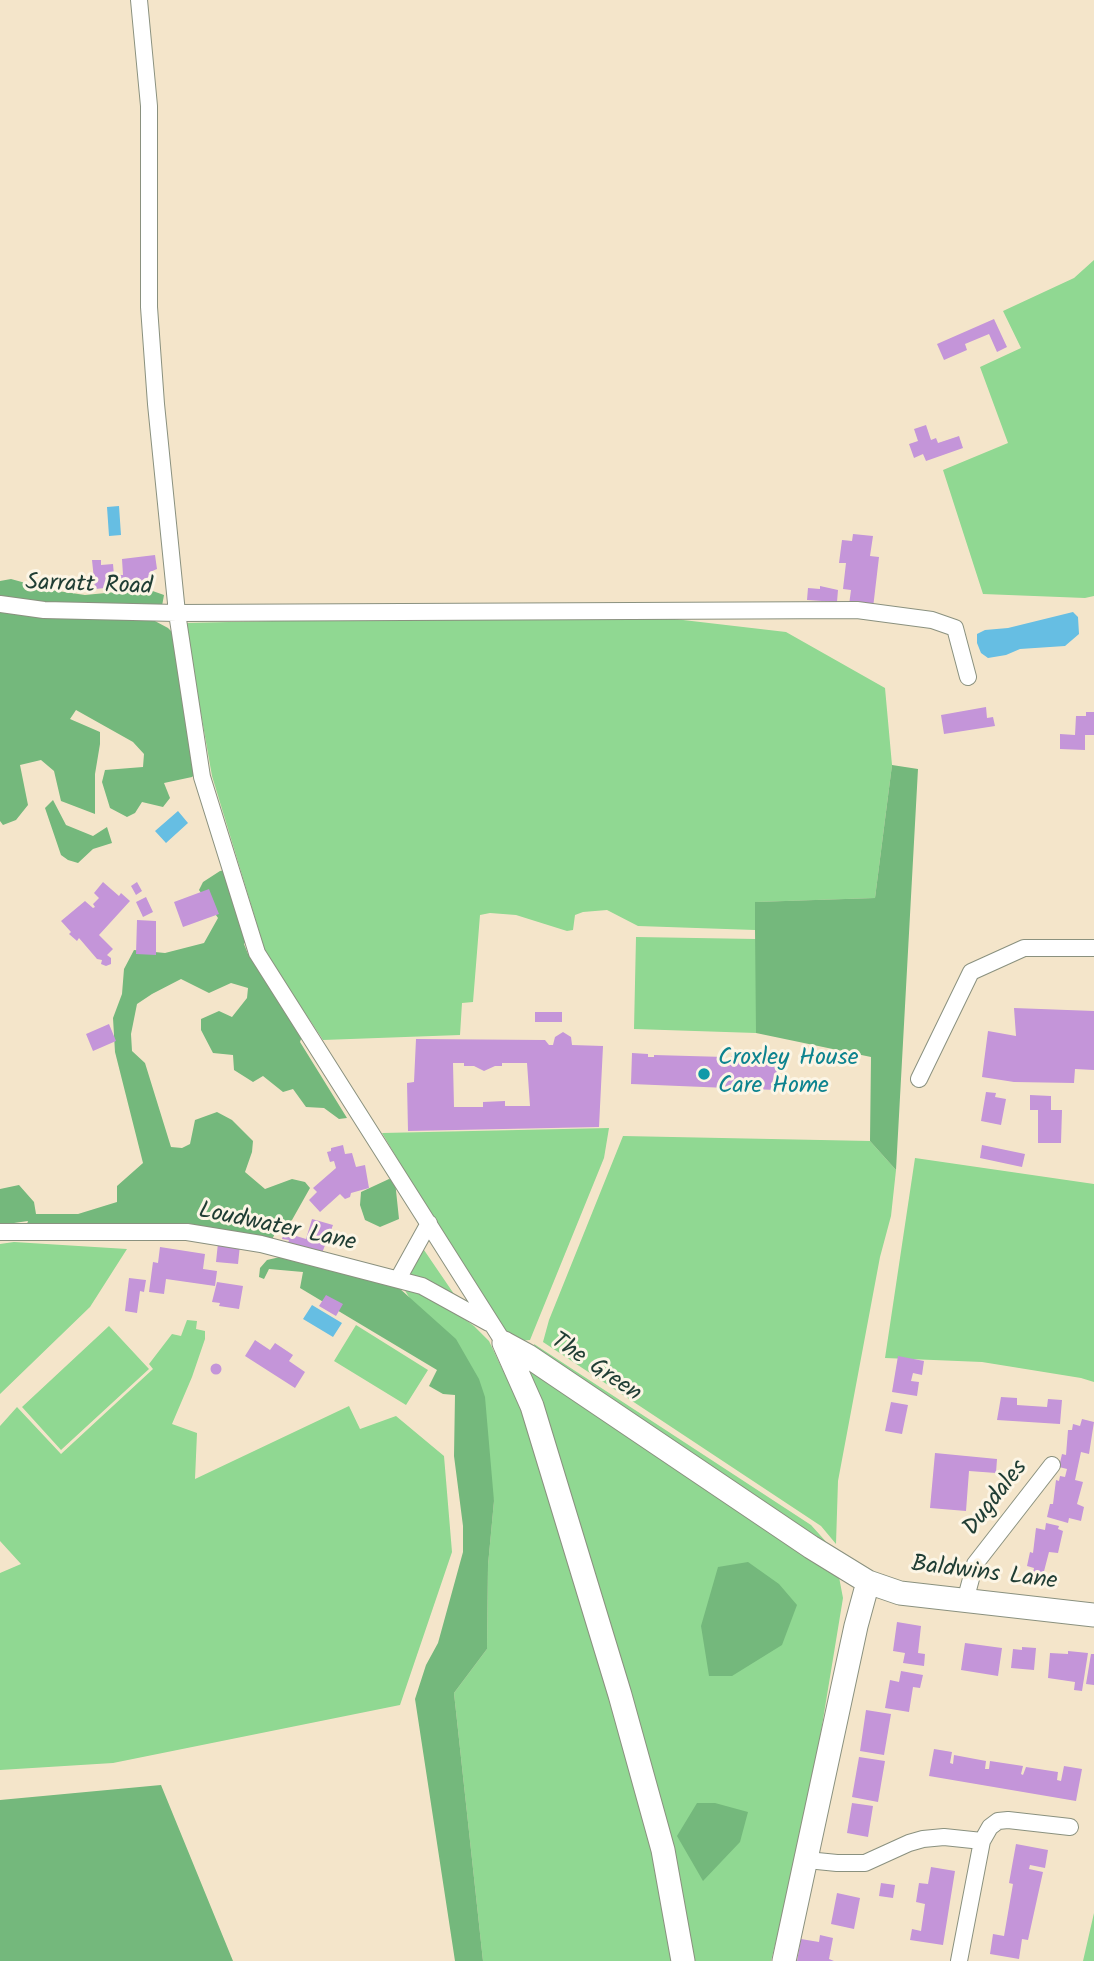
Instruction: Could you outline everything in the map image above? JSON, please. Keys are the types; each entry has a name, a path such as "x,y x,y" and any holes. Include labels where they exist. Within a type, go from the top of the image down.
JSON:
{"street":[{"path":"139,0 149,106 149,307 177,613 202,777 257,953 498,1334"},
{"name":"Sarratt Road","path":"0,604 44,610 177,613 857,610 933,620 955,628 968,677"},
{"path":"919,1079 971,972 1024,948 1094,948"},
{"path":"398,1279 429,1223"},
{"name":"Loudwater Lane","path":"0,1232 187,1232 261,1244 422,1286 498,1334"},
{"name":"The Green","path":"498,1334 811,1547 868,1582"},
{"name":"The Green","path":"498,1334 532,1406 620,1695 663,1850 683,1961"},
{"name":"Dugdales","path":"965,1601 975,1564 1052,1465"},
{"path":"785,1961 856,1626 868,1582"},
{"name":"Baldwins Lane","path":"868,1582 900,1593 1094,1615"},
{"path":"960,1961 982,1840 990,1828 998,1821 1007,1819 1070,1827"},
{"path":"807,1860 865,1863 923,1839 982,1840"}],"green space":[{"path":"1094,260 1094,596 1085,598 983,594 943,470 1008,443 980,367 1021,348 1003,311 1074,278"},
{"path":"11,579 51,590 85,595 147,589 164,595 162,606 138,612 168,628 176,636 202,767 192,777 164,783 170,798 163,807 142,802 135,813 127,817 110,808 102,782 105,770 143,767 144,754 133,742 76,710 70,719 100,732 95,774 95,814 61,801 54,771 41,760 20,765 28,805 16,820 3,825 0,821 0,581"},
{"path":"623,613 786,632 885,688 892,765 875,898 756,902 755,930 638,926 607,910 575,915 573,930 567,931 516,915 480,915 473,1002 462,1003 460,1035 323,1040 266,954 212,776 185,623"},
{"path":"892,765 918,769 896,1170 870,1141 871,1057 756,1033 755,902 875,898"},
{"path":"53,800 66,825 93,836 107,827 112,843 93,849 78,863 61,855 45,808"},
{"path":"232,869 251,932 244,944 248,954 305,1027 300,1042 347,1118 339,1119 324,1108 306,1107 293,1089 283,1092 263,1076 253,1082 234,1070 233,1055 213,1053 201,1030 201,1019 219,1011 232,1017 247,998 248,988 231,983 209,993 181,979 152,994 137,1004 131,1034 132,1051 145,1063 171,1147 182,1148 190,1144 195,1120 217,1112 232,1120 253,1141 245,1172 265,1189 292,1179 305,1182 310,1188 292,1220 276,1231 271,1242 27,1224 28,1221 0,1225 0,1189 19,1185 34,1202 36,1214 78,1214 117,1202 117,1186 143,1163 115,1052 113,1018 122,994 124,969 134,950 165,953 204,943 218,918 199,890 203,882 220,871"},
{"path":"636,937 756,939 756,1033 634,1029"},
{"path":"609,1128 604,1158 530,1340 517,1341 494,1321 382,1133"},
{"path":"623,1136 870,1141 896,1170 891,1216 880,1257 838,1481 836,1544 821,1526 543,1342 549,1320"},
{"path":"915,1158 1094,1184 1094,1382 982,1362 885,1358"},
{"path":"389,1179 395,1181 399,1219 380,1227 365,1220 360,1205 361,1192"},
{"path":"14,1242 127,1249 90,1307 0,1394 0,1244"},
{"path":"421,1248 454,1294 448,1295 407,1273"},
{"path":"280,1257 399,1288 456,1339 479,1379 485,1397 494,1501 488,1565 487,1649 454,1693 483,1961 455,1961 415,1699 426,1665 438,1643 463,1552 463,1526 454,1456 455,1395 443,1394 429,1386 437,1370 300,1288 303,1272 269,1269 264,1279 259,1277 260,1268 267,1260"},
{"path":"404,1289 452,1310 489,1341 524,1415 618,1722 653,1855 675,1961 483,1961 454,1693 487,1649 488,1565 494,1501 445,1355"},
{"path":"187,1320 197,1321 196,1329 205,1331 205,1339 172,1424 197,1433 195,1479 349,1406 360,1429 396,1416 444,1456 452,1552 400,1705 113,1763 0,1770 0,1573 21,1564 0,1541 0,1426 17,1407 61,1454 153,1369 149,1364 172,1334 181,1336"},
{"path":"356,1325 428,1370 406,1405 334,1361"},
{"path":"109,1326 149,1369 61,1450 22,1407"},
{"path":"534,1344 811,1525 829,1545 537,1355"},
{"path":"533,1370 839,1577 843,1598 817,1756 795,1865 771,1961 680,1961 671,1907 524,1371"},
{"path":"748,1562 779,1584 797,1605 782,1645 732,1676 709,1676 701,1626 718,1567"},
{"path":"161,1785 233,1961 0,1961 0,1800"},
{"path":"697,1803 715,1803 748,1812 740,1842 703,1881 677,1836"},
{"path":"1094,1913 1094,1961 1083,1961"}],"water":[{"path":"119,506 121,535 109,536 107,507"},
{"path":"1073,612 1078,617 1079,634 1065,646 1020,649 988,658 981,653 977,643 977,634 985,630 1008,628"},
{"path":"178,811 188,823 166,843 155,831"},
{"path":"312,1305 342,1323 333,1337 303,1319"}],"building":[{"path":"994,319 1007,347 997,352 989,334 965,344 967,350 944,360 937,344"},
{"path":"926,425 931,440 936,438 938,443 959,436 963,448 926,461 923,454 914,458 909,444 918,441 914,429"},
{"path":"853,534 873,536 870,556 879,557 873,608 849,605 851,590 843,589 846,563 839,563 842,540 852,541"},
{"path":"155,555 157,569 150,572 151,580 143,580 144,587 129,589 128,583 119,584 118,575 123,575 122,559"},
{"path":"92,560 101,560 101,565 113,564 115,587 95,589"},
{"path":"820,586 838,590 837,602 807,600 808,588 820,589"},
{"path":"986,707 987,718 993,717 995,726 944,734 941,715"},
{"path":"1086,712 1094,712 1094,735 1085,735 1085,750 1060,749 1060,734 1075,735 1076,716 1086,716"},
{"path":"103,882 119,896 121,893 130,901 99,935 113,949 107,955 111,958 111,964 106,966 101,964 102,960 97,959 79,938 77,941 69,934 71,932 61,921 85,901 95,907 93,904 99,898 94,893"},
{"path":"137,882 142,891 136,895 131,886"},
{"path":"209,889 219,914 183,927 174,902"},
{"path":"146,897 153,912 143,917 136,902"},
{"path":"137,920 156,921 156,955 136,954"},
{"path":"1014,1008 1094,1011 1094,1070 1075,1069 1074,1083 1014,1082 982,1077 988,1031 1016,1036"},
{"path":"535,1012 562,1012 562,1022 535,1022"},
{"path":"109,1024 116,1041 93,1051 86,1034"},
{"path":"563,1032 571,1037 572,1045 603,1046 599,1127 408,1131 407,1083 414,1082 416,1039 545,1040 549,1045 553,1045 555,1037","holes":["453,1063 464,1063 464,1066 474,1066 484,1071 502,1066 502,1063 527,1063 530,1106 505,1106 505,1101 483,1102 483,1107 454,1107"]},
{"name":"Croxley House Care Home","path":"632,1053 648,1054 648,1057 725,1057 724,1063 731,1064 731,1056 752,1056 752,1063 777,1063 776,1090 631,1084"},
{"path":"986,1092 996,1093 995,1097 1006,1099 1001,1125 981,1121"},
{"path":"1030,1095 1051,1096 1051,1110 1062,1110 1061,1143 1038,1143 1038,1110 1030,1110"},
{"path":"343,1145 345,1154 352,1153 356,1167 365,1165 369,1188 351,1193 350,1197 345,1199 340,1194 320,1212 309,1200 317,1192 313,1188 336,1168 334,1161 330,1162 327,1152"},
{"path":"982,1145 1025,1154 1022,1167 980,1158"},
{"path":"312,1219 333,1225 322,1253 282,1239 287,1222 296,1224 293,1235 306,1239"},
{"path":"218,1243 240,1245 238,1264 216,1262"},
{"path":"160,1247 205,1254 203,1269 217,1271 215,1286 166,1279 164,1294 149,1292 153,1262 158,1263"},
{"path":"129,1278 146,1280 144,1292 140,1291 137,1313 125,1311"},
{"path":"217,1282 243,1286 239,1309 219,1306 220,1303 212,1302"},
{"path":"326,1295 343,1304 336,1316 319,1306"},
{"path":"255,1340 270,1350 275,1343 293,1355 289,1361 305,1372 295,1388 245,1356"},
{"path":"898,1356 924,1361 922,1375 913,1373 911,1381 919,1382 917,1396 892,1392"},
{"path":"216,1364 220,1365 220,1373 216,1374 212,1373 211,1369 212,1365"},
{"path":"1001,1397 1017,1398 1017,1405 1047,1407 1048,1399 1062,1400 1060,1424 997,1420"},
{"path":"891,1402 908,1405 902,1434 885,1431"},
{"path":"1082,1419 1094,1422 1089,1454 1081,1452 1075,1480 1083,1482 1077,1504 1084,1507 1081,1521 1069,1518 1068,1523 1047,1517 1050,1504 1053,1504 1056,1480 1059,1481 1060,1476 1065,1477 1067,1469 1059,1467 1062,1454 1066,1455 1068,1430 1072,1430 1073,1424 1080,1426"},
{"path":"935,1453 997,1459 996,1473 969,1471 966,1511 930,1508"},
{"path":"1046,1523 1059,1526 1058,1529 1063,1531 1058,1553 1049,1552 1042,1579 1032,1577 1034,1568 1027,1566 1030,1552 1033,1553 1036,1528 1045,1530"},
{"path":"897,1622 921,1626 918,1653 925,1654 924,1666 903,1663 905,1653 893,1651"},
{"path":"965,1643 1002,1648 998,1676 961,1670"},
{"path":"1022,1647 1036,1648 1034,1670 1011,1668 1013,1649 1022,1650"},
{"path":"1068,1651 1088,1653 1082,1691 1074,1690 1075,1682 1048,1678 1050,1653 1068,1654"},
{"path":"1091,1654 1094,1654 1094,1685 1086,1684"},
{"path":"901,1671 923,1675 920,1688 913,1687 909,1712 885,1708 890,1680 899,1682"},
{"path":"866,1710 891,1714 884,1755 860,1751"},
{"path":"934,1749 952,1752 950,1763 953,1764 954,1755 986,1761 985,1769 989,1769 990,1761 1023,1766 1023,1775 1026,1767 1058,1772 1057,1780 1061,1781 1064,1766 1082,1769 1076,1801 929,1776"},
{"path":"859,1757 885,1761 878,1802 852,1797"},
{"path":"852,1803 873,1806 868,1837 847,1833"},
{"path":"1016,1844 1048,1850 1045,1868 1030,1865 1029,1869 1043,1872 1028,1940 1022,1939 1019,1959 990,1954 993,1934 1004,1936 1013,1884 1009,1883"},
{"path":"931,1867 955,1871 943,1945 910,1940 912,1929 921,1931 925,1904 916,1902 919,1883 928,1884"},
{"path":"881,1883 895,1885 893,1898 879,1896"},
{"path":"837,1893 860,1898 854,1929 831,1924"},
{"path":"820,1935 833,1938 829,1959 834,1961 797,1961 801,1939 819,1942"}],"place":[{"name":"Croxley House Care Home","path":"704,1074"}]}
